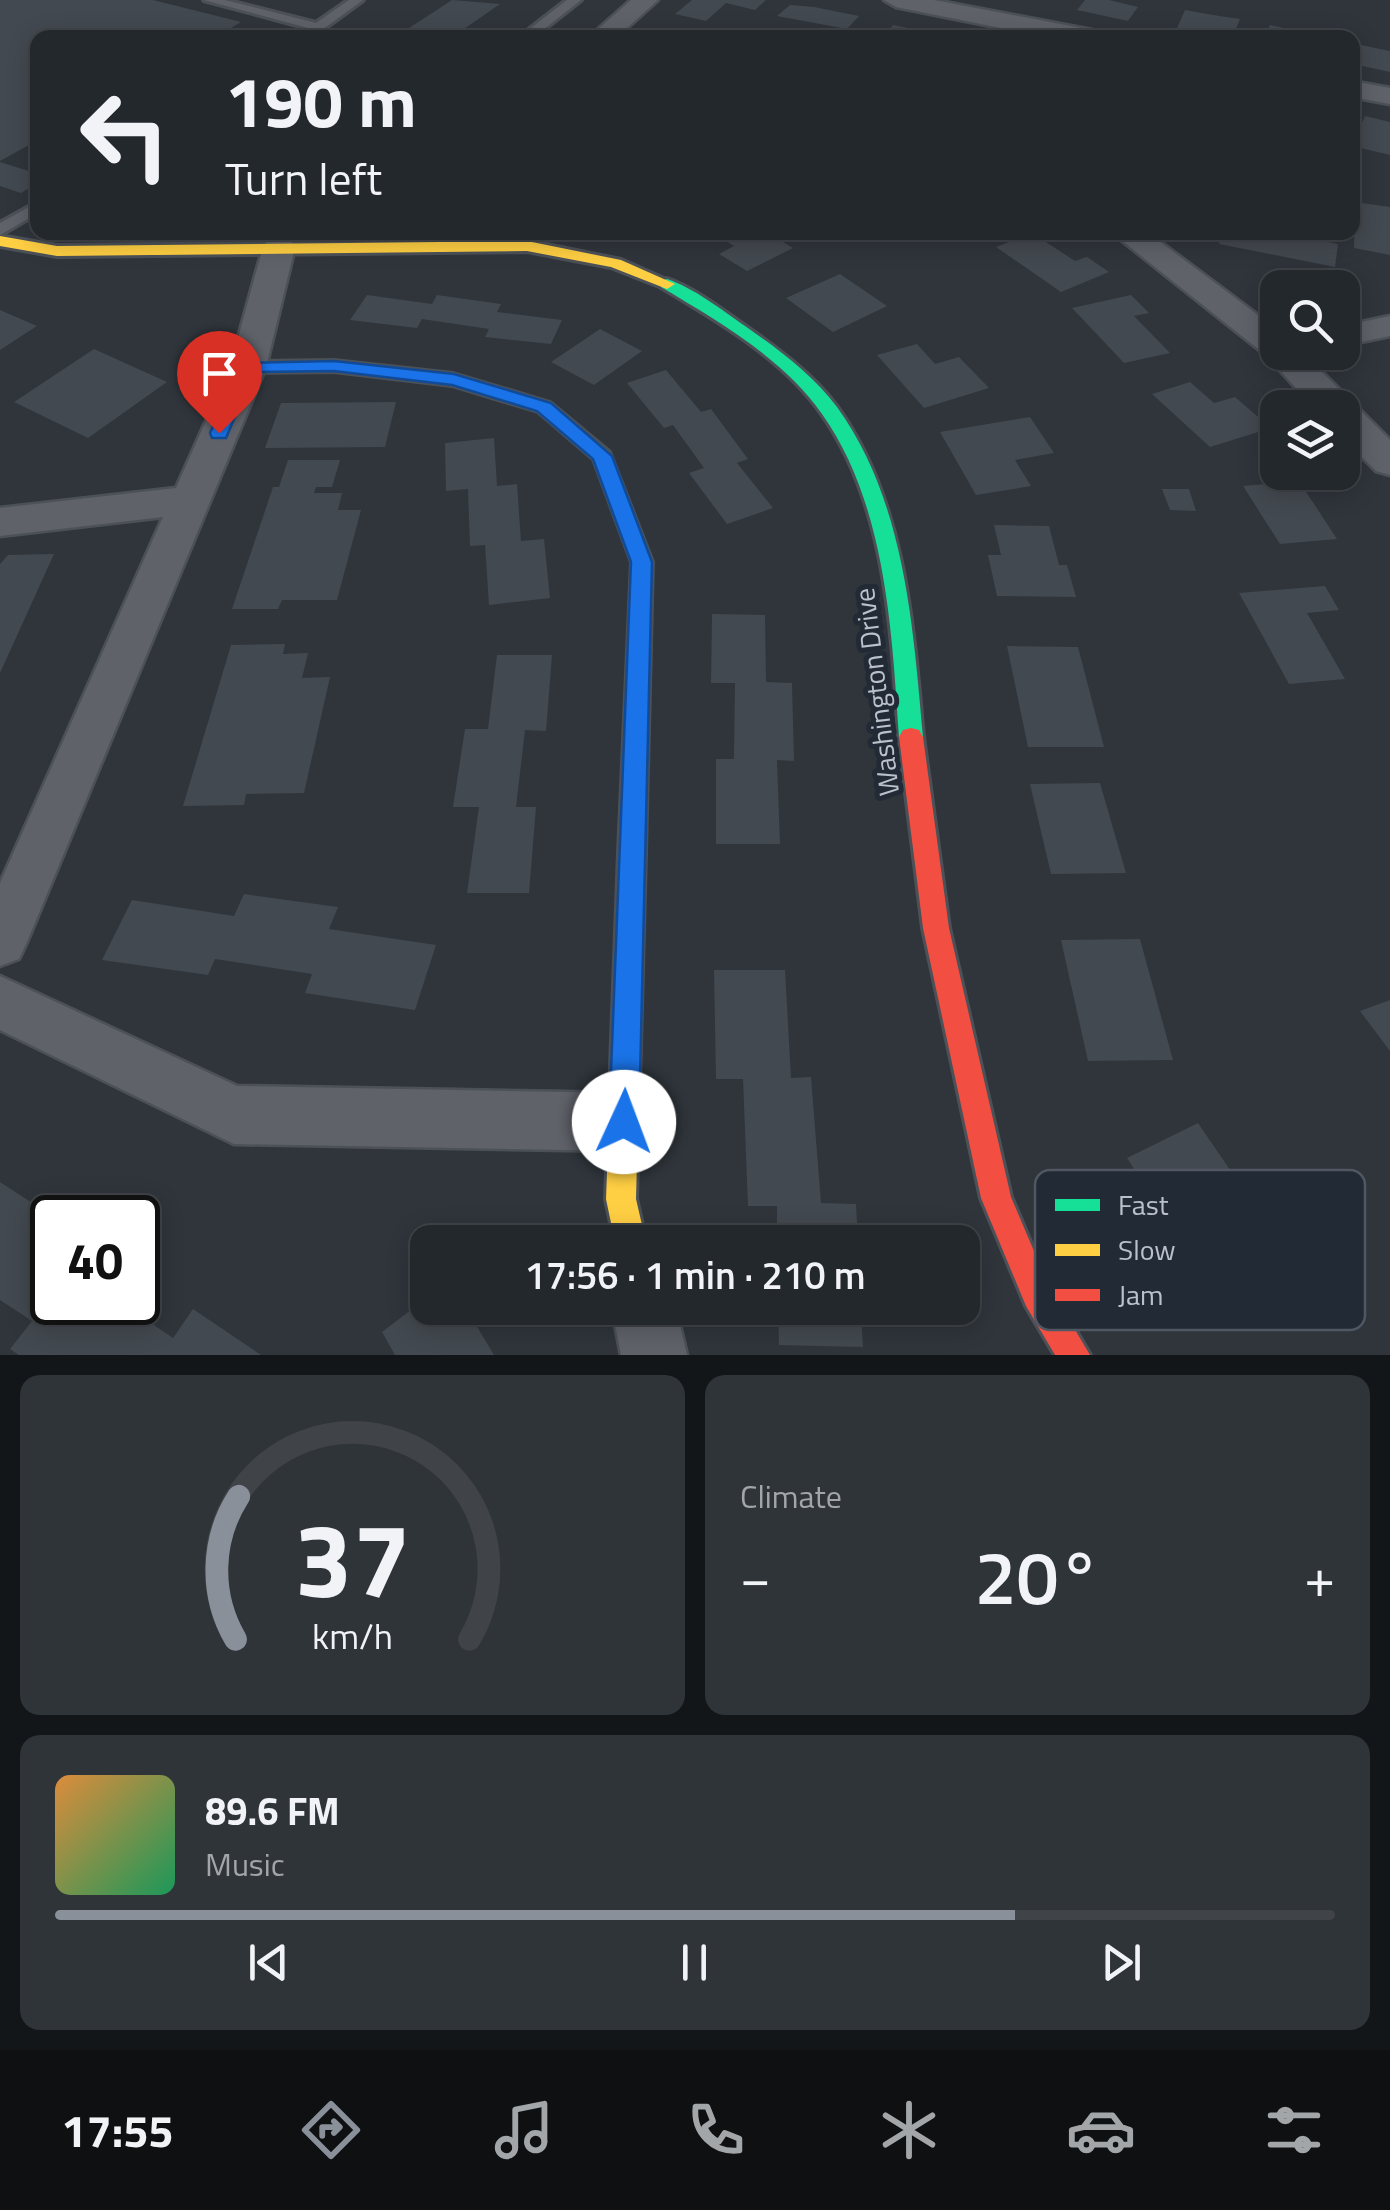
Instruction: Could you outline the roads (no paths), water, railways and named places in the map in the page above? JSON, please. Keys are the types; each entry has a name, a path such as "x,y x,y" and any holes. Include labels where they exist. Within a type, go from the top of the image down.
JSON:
{"street":[{"path":"610,30 646,0"},
{"path":"896,0 999,29"},
{"path":"1360,90 1390,96"},
{"path":"0,942 248,366 282,240"},
{"name":"Washington Drive","path":"0,242 57,251 282,240 528,240 616,263 662,282 720,315 763,347 826,405 868,480 899,596 914,768 936,928 996,1198 1035,1290"},
{"path":"1137,240 1260,333"},
{"path":"1360,332 1390,326"},
{"path":"248,366 334,366 454,380 544,407 602,456 642,562 621,1199 626,1225"},
{"path":"1299,370 1318,390"},
{"path":"1360,432 1390,462"},
{"path":"0,522 190,500"},
{"path":"0,1002 234,1115 624,1122"},
{"path":"648,1325 654,1355"},
{"name":"Washington Drive","path":"1059,1330 1074,1355"}],"lane":[{"path":"210,0 318,27"},
{"path":"314,30 357,0"},
{"path":"535,30 575,0"},
{"path":"0,230 30,211"}]}
